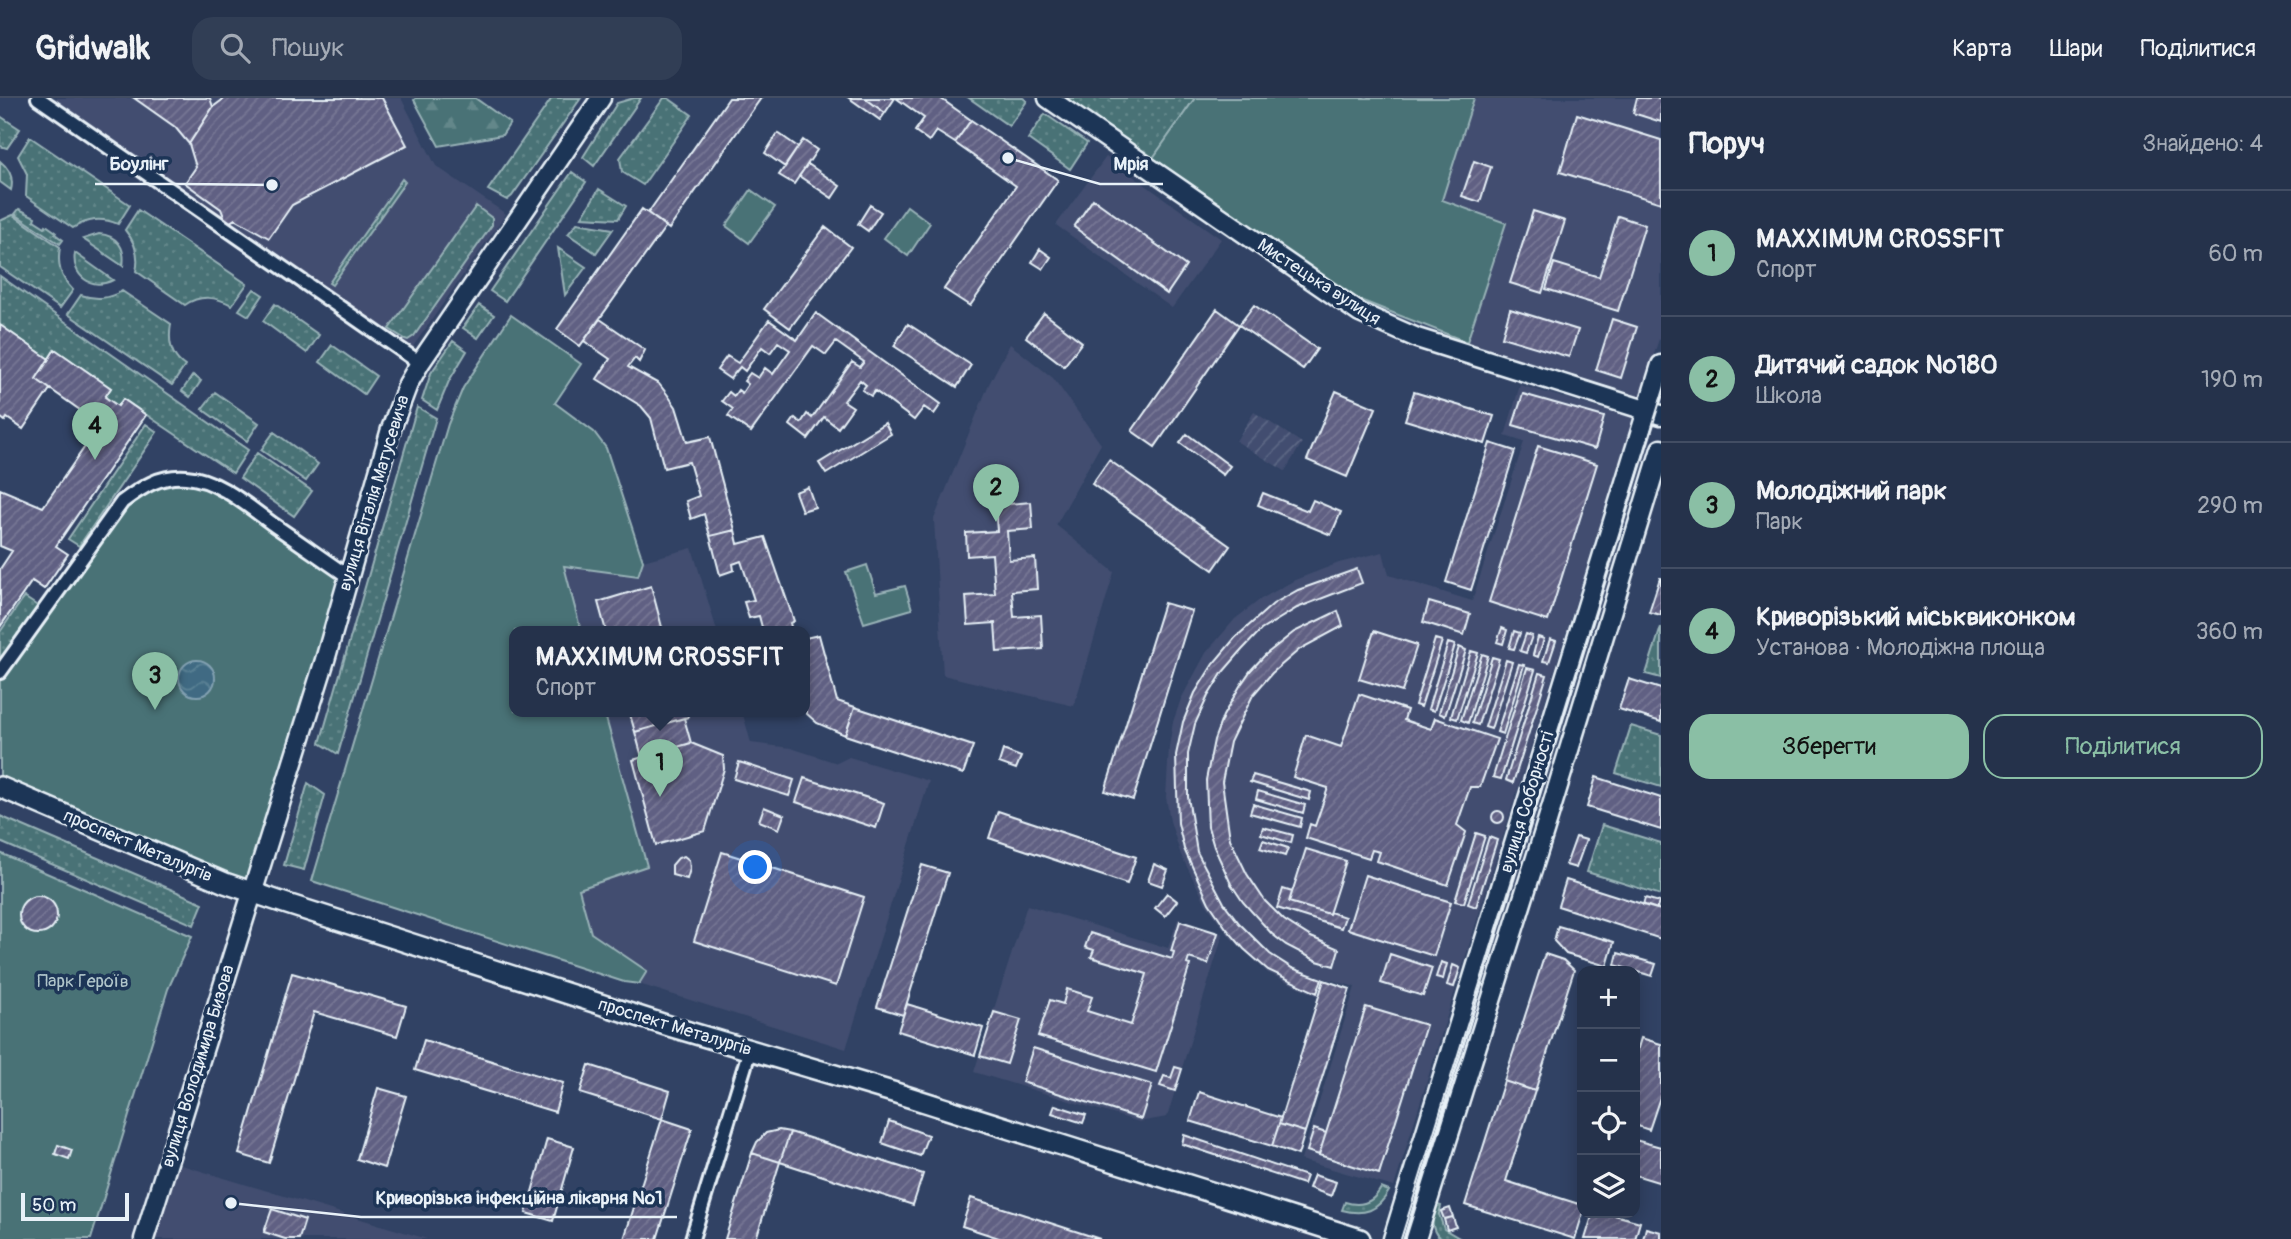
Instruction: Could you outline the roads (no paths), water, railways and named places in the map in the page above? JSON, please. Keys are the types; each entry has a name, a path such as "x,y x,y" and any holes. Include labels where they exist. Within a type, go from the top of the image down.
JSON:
{"main road":[{"name":"проспект Металургів","path":"0,787 253,893 635,1015 1360,1239"}],"street":[{"path":"38,98 420,363"},
{"name":"вулиця Віталія Матусевича","path":"253,893 398,405 420,363 601,98"},
{"name":"Мистецька вулиця","path":"1048,98 1360,313 1418,338 1654,413"},
{"name":"вулиця Соборності","path":"1393,1239 1654,413 1661,365"},
{"name":"вулиця Соборності","path":"1416,1239 1661,449"},
{"path":"0,672 122,502 146,485 159,480 188,477 211,484 245,504 349,577"},
{"name":"вулиця Володимира Бизова","path":"144,1239 253,893"},
{"path":"692,1239 750,1049"}],"water":[{"path":"197,660 210,665 215,678 210,691 197,696 184,691 179,678 184,665"}],"tram line":[{"path":"1401,1239 1661,398"}],"place":[{"name":"Мрія","path":"1008,158"},
{"name":"Боулінг","path":"272,185"},
{"name":"Криворізький міськвиконком","path":"95,460"},
{"name":"Дитячий садок №180","path":"996,522"},
{"name":"Молодіжний парк","path":"155,710"},
{"name":"MAXXIMUM CROSSFIT","path":"660,797"},
{"name":"Криворізька інфекційна лікарня №1","path":"231,1203"}],"park label":[{"name":"Парк Героїв","path":"83,981"}]}
